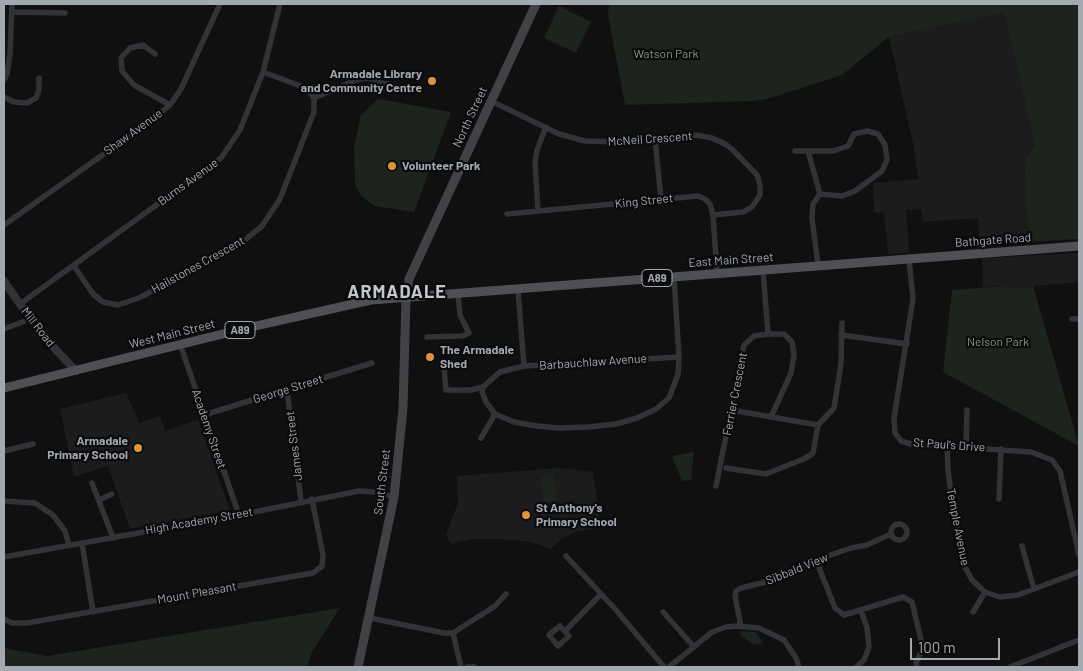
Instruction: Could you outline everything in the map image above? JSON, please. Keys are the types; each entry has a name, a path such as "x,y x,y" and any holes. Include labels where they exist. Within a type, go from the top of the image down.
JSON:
{"main road":[{"name":"North Street","path":"406,298 409,279 536,4"},
{"name":"Bathgate Road","path":"909,259 1079,246"},
{"name":"East Main Street","path":"406,298 909,259"},
{"name":"West Main Street","path":"4,388 335,308 371,300 406,298"},
{"name":"South Street","path":"358,667 370,618 394,497 403,404 406,298"}],"street":[{"path":"4,80 7,74 12,4"},
{"name":"Shaw Avenue","path":"4,225 170,105 180,89 220,4"},
{"name":"Burns Avenue","path":"20,304 221,158 240,130 263,72 280,4"},
{"path":"12,12 65,13"},
{"path":"154,54 143,45 130,48 121,58 122,71 134,85 170,105"},
{"path":"263,72 306,88 314,98 356,80 368,78 389,84"},
{"path":"4,97 14,102 27,102 36,98 39,90 39,78"},
{"name":"Hailstones Crescent","path":"74,266 93,294 103,302 118,305 139,298 240,244 262,226 280,198 314,112 314,98"},
{"name":"McNeil Crescent","path":"491,101 571,138 596,142 696,135 712,138 732,149 757,175 760,185 758,201 752,207 743,212 713,215"},
{"path":"538,211 535,162 537,150 546,127"},
{"path":"795,151 833,151 848,146 854,134 867,131 878,134 886,145 887,160 882,171 855,191 842,196 820,194"},
{"path":"655,139 661,199"},
{"path":"808,151 820,194"},
{"path":"818,265 812,218 813,204 820,194"},
{"name":"King Street","path":"507,214 698,196 710,204 713,215"},
{"path":"713,215 717,273"},
{"name":"St Paul's Drive","path":"909,259 913,299 894,418 894,433 901,440 911,444 1031,452 1052,460 1060,471 1079,555"},
{"path":"763,270 768,334 784,334 792,342 794,355 791,373 771,417"},
{"path":"483,387 482,392 486,402 495,414 514,422 537,426 589,427 616,424 637,418 656,409 669,398 678,374 679,357 674,277"},
{"name":"Mill Road","path":"4,281 30,319 76,371"},
{"name":"Barbauchlaw Avenue","path":"518,290 524,366 679,357"},
{"path":"427,337 462,336 469,333 460,315 458,294"},
{"path":"4,329 30,319"},
{"path":"1072,319 1079,320"},
{"path":"726,468 766,474 806,458 813,453 818,425 834,408 841,364 842,324"},
{"name":"Ferrier Crescent","path":"716,486 744,345 754,336 768,334"},
{"path":"841,335 907,344"},
{"name":"Academy Street","path":"180,344 239,515"},
{"name":"George Street","path":"204,415 372,363"},
{"path":"444,368 446,390 471,390 483,387 500,372 524,366"},
{"name":"James Street","path":"287,390 301,502"},
{"path":"732,410 818,425"},
{"path":"966,447 967,410"},
{"path":"481,438 495,414"},
{"path":"4,451 34,444"},
{"name":"Temple Avenue","path":"947,446 948,472 953,506 965,567 972,580 985,592"},
{"path":"999,499 1001,449"},
{"path":"92,483 113,538"},
{"name":"High Academy Street","path":"4,557 361,491 375,492 394,497"},
{"path":"99,500 112,494"},
{"name":"Mount Pleasant","path":"4,619 12,623 27,623 313,573 322,566 323,555 312,499"},
{"path":"4,501 35,503 53,515 65,531 69,545"},
{"path":"1072,526 1079,525"},
{"name":"Sibbald View","path":"741,626 736,591 770,581 816,560 851,548 867,545 891,534"},
{"path":"82,543 93,612"},
{"path":"1022,546 1034,589"},
{"path":"566,556 664,667"},
{"path":"816,560 835,608 844,615 903,597 912,602 923,648 916,667"},
{"path":"973,612 985,592 1000,597 1018,595 1079,572"},
{"path":"370,618 444,633 453,633 495,606 506,594"},
{"path":"565,631 601,594"},
{"path":"856,667 864,660 868,647 867,628 861,611"},
{"path":"663,612 694,647"},
{"path":"669,667 712,632 726,627 741,626 759,628 784,640 796,658 799,667"},
{"path":"453,633 461,667"},
{"path":"1010,667 1079,640"},
{"path":"467,667 474,667"}],"shaded area":[{"path":"1004,11 1035,146 1024,160 1028,242 980,246 978,218 923,222 921,209 906,210 909,252 888,254 884,212 874,213 873,183 918,179 914,148 889,37"},
{"path":"1079,253 1079,282 1009,288 1006,286 983,287 982,258"},
{"name":"Armadale Primary School","path":"126,393 139,423 160,416 165,431 198,420 230,510 130,529 108,466 74,477 60,409"},
{"name":"St Anthony's Primary School","path":"558,468 593,472 601,528 577,531 562,539 550,549 532,542 501,539 472,539 451,544 446,534 458,503 457,476"}],"green space":[{"name":"Watson Park","path":"609,4 1079,4 1079,239 1028,242 1024,160 1035,146 1004,12 889,37 842,75 767,99 625,105 608,15"},
{"path":"559,6 591,22 576,53 544,38"},
{"name":"Volunteer Park","path":"378,99 451,112 414,212 374,206 361,196 355,184 354,148 361,115"},
{"name":"Nelson Park","path":"1007,286 1009,288 1033,286 1079,446 943,372 952,290"},
{"path":"694,452 691,480 682,481 672,456"},
{"path":"554,475 557,500 544,502 541,476"},
{"path":"340,608 312,652 307,667 4,667 4,648 47,656"},
{"path":"740,631 756,632 763,643 754,645 741,636"}],"place":[{"name":"Armadale Library and Community Centre","path":"432,81"},
{"name":"Volunteer Park","path":"392,166"},
{"name":"The Armadale Shed","path":"430,357"},
{"name":"Armadale Primary School","path":"138,448"},
{"name":"St Anthony's Primary School","path":"526,515"}],"district":[{"name":"ARMADALE","path":"397,292"}]}
